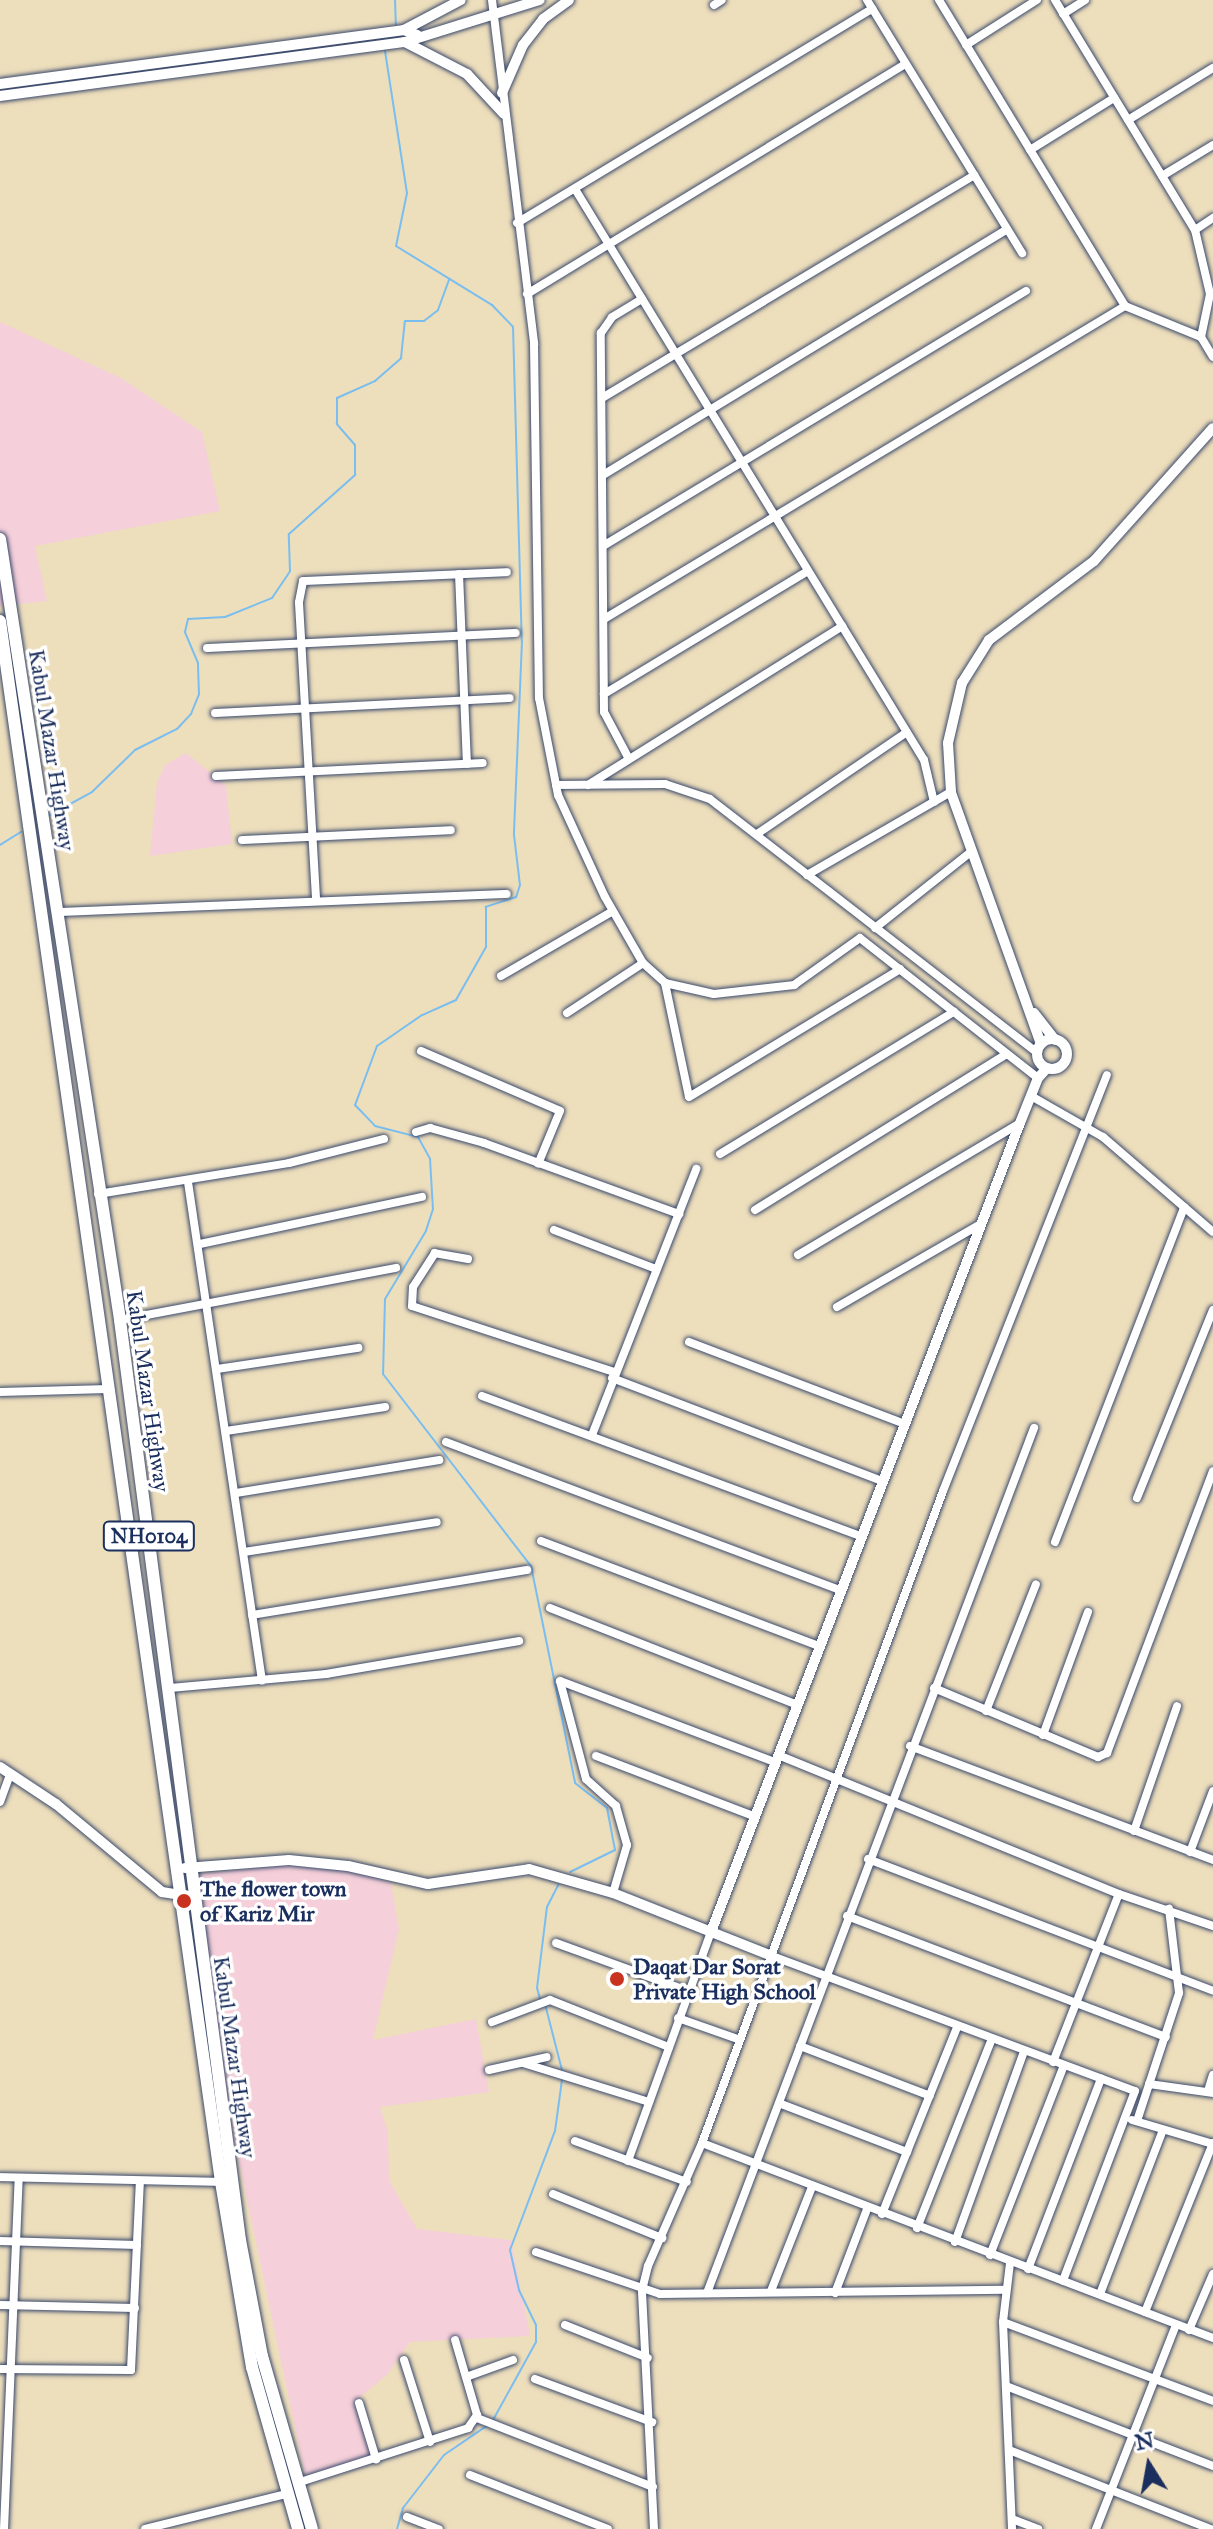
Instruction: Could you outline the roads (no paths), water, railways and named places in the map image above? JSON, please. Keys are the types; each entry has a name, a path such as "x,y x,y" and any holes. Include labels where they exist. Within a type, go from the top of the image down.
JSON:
{"highway":[{"name":"Kabul Mazar Highway","path":"0,539 98,1194 120,1320 170,1688 194,1895 207,2055"},
{"name":"Kabul Mazar Highway","path":"0,621 179,1897 245,2297 252,2367 292,2499 298,2529"},
{"name":"Kabul Mazar Highway","path":"219,2133 221,2182 245,2297 297,2483 292,2499"},
{"name":"Kabul Mazar Highway","path":"292,2499 312,2529"}],"street":[{"path":"0,84 404,30 461,0"},
{"path":"492,0 534,343 539,698 556,785 613,911 643,963 665,983 714,994 794,985 860,938 1038,1078"},
{"path":"0,96 405,42 417,35 494,18 540,0"},
{"path":"502,93 523,45 543,19 569,0"},
{"path":"867,0 1022,253"},
{"path":"939,0 1125,306 1201,337 1213,357"},
{"path":"966,45 1037,0"},
{"path":"1055,0 1195,230 1212,293 1201,337"},
{"path":"1063,14 1085,0"},
{"path":"517,223 872,9"},
{"path":"404,30 417,35"},
{"path":"405,42 467,74 504,114"},
{"path":"527,294 906,64"},
{"path":"1128,120 1213,68"},
{"path":"1030,150 1114,98"},
{"path":"1162,176 1213,145"},
{"path":"602,398 974,175"},
{"path":"575,189 924,760 934,802"},
{"path":"1195,230 1213,218"},
{"path":"603,475 1007,229"},
{"path":"603,546 1026,291"},
{"path":"629,759 608,722 604,694 601,333 612,317 642,299"},
{"path":"604,619 1125,306"},
{"path":"1047,1068 1039,1049 1032,1009 951,792 948,743 962,683 989,640 1094,561 1213,428"},
{"path":"604,694 808,571"},
{"path":"316,898 304,645 299,602 303,581 507,572"},
{"path":"459,574 467,764"},
{"path":"587,785 842,626"},
{"path":"207,648 516,633"},
{"path":"215,713 510,698"},
{"path":"757,834 907,732"},
{"path":"216,776 483,763"},
{"path":"556,785 665,784 710,799 875,928 1039,1049"},
{"path":"807,875 951,792"},
{"path":"242,840 451,830"},
{"path":"875,928 971,852"},
{"path":"58,912 316,898 507,894"},
{"path":"501,976 613,911"},
{"path":"567,1013 643,963"},
{"path":"665,983 689,1097 900,969"},
{"path":"628,2161 753,1816 882,1481 987,1221 1020,1123 1038,1078 1047,1068 1061,1066 1066,1058 1065,1049 1032,1009"},
{"path":"720,1154 954,1012"},
{"path":"1039,1049 1055,1040"},
{"path":"421,1051 560,1111 538,1164"},
{"path":"755,1210 1007,1054"},
{"path":"654,2529 652,2422 642,2290 702,2143 738,2039 839,1780 1083,1125 1107,1075"},
{"path":"1031,1096 1083,1125 1213,1232"},
{"path":"798,1255 1020,1123"},
{"path":"416,1132 430,1128 679,1214"},
{"path":"98,1194 188,1182 384,1139"},
{"path":"592,1435 696,1169"},
{"path":"188,1182 200,1244 206,1304 262,1681"},
{"path":"200,1244 422,1197"},
{"path":"1055,1542 1184,1207"},
{"path":"837,1307 987,1221"},
{"path":"554,1230 656,1269"},
{"path":"468,1259 435,1253 413,1287 412,1306 613,1375 882,1481"},
{"path":"120,1320 396,1268"},
{"path":"1137,1498 1213,1310"},
{"path":"689,1342 905,1424"},
{"path":"217,1369 358,1348"},
{"path":"0,1392 108,1389"},
{"path":"482,1396 861,1536"},
{"path":"226,1431 385,1407"},
{"path":"707,2293 781,2104 910,1746 1034,1428"},
{"path":"446,1442 840,1590"},
{"path":"236,1493 439,1460"},
{"path":"934,1688 1098,1757 1107,1753 1213,1471"},
{"path":"244,1552 437,1522"},
{"path":"541,1541 819,1646"},
{"path":"252,1615 527,1570"},
{"path":"986,1711 1036,1584"},
{"path":"550,1608 798,1705"},
{"path":"1043,1735 1088,1612"},
{"path":"170,1688 262,1681 519,1641"},
{"path":"613,1893 627,1845 616,1806 586,1779 560,1681 839,1780 1119,1894 1213,1926"},
{"path":"1134,1831 1177,1706"},
{"path":"910,1746 1213,1860"},
{"path":"596,1756 753,1816"},
{"path":"0,1767 56,1804 162,1892 179,1897 194,1895"},
{"path":"0,1802 10,1774"},
{"path":"1190,1852 1213,1791"},
{"path":"868,1859 1213,1991"},
{"path":"175,1868 289,1860 348,1866 428,1884 529,1869 613,1893 1063,2068 1135,2091 1132,2120"},
{"path":"1053,2062 1119,1894"},
{"path":"1063,2281 1149,2084 1179,1993 1173,1976 1169,1909"},
{"path":"847,1916 1076,2006 1166,2037"},
{"path":"556,1943 688,1991"},
{"path":"492,2022 548,2000 669,2047"},
{"path":"678,2018 738,2039"},
{"path":"882,2214 957,2027"},
{"path":"917,2228 992,2039"},
{"path":"800,2046 930,2096"},
{"path":"955,2242 1024,2051"},
{"path":"489,2070 547,2057"},
{"path":"523,2063 553,2073 566,2073 649,2102"},
{"path":"990,2255 1063,2068"},
{"path":"1149,2084 1210,2092 1213,2075"},
{"path":"1028,2269 1101,2079"},
{"path":"781,2104 907,2152"},
{"path":"1132,2120 1213,2144 1145,2312"},
{"path":"1100,2294 1163,2130"},
{"path":"575,2141 687,2182"},
{"path":"702,2143 867,2209 1213,2338"},
{"path":"0,2177 221,2182"},
{"path":"4,2529 4,2432 11,2369 19,2178"},
{"path":"0,2369 129,2372 140,2181"},
{"path":"771,2291 812,2187"},
{"path":"553,2194 662,2238"},
{"path":"835,2293 867,2209"},
{"path":"0,2241 137,2245"},
{"path":"536,2252 642,2290 835,2293 1005,2290"},
{"path":"1010,2263 1003,2322 1012,2524 1038,2529"},
{"path":"1189,2330 1213,2274"},
{"path":"0,2305 135,2308"},
{"path":"1003,2322 1213,2401"},
{"path":"565,2325 648,2358"},
{"path":"1096,2529 1176,2325"},
{"path":"455,2340 479,2419 653,2487"},
{"path":"404,2360 430,2442"},
{"path":"466,2377 513,2360"},
{"path":"535,2379 652,2422"},
{"path":"1006,2386 1213,2466"},
{"path":"359,2403 376,2459"},
{"path":"297,2483 465,2430 479,2419"},
{"path":"1009,2450 1211,2529"},
{"path":"470,2475 608,2529"},
{"path":"145,2529 177,2526 292,2499"},
{"path":"407,2517 439,2529"}],"waterway":[{"path":"395,0 396,25"},
{"path":"385,51 407,193 396,246 492,305 513,327 522,641 514,835 520,885 516,897 486,907 486,947 456,1000 422,1015 377,1046 355,1105 375,1126 418,1137 430,1159 433,1209 426,1231 385,1299 383,1374 531,1566 575,1783 607,1808 615,1850 570,1872"},
{"path":"48,816 92,792 135,750 177,729 191,714 199,694 198,663 185,632 188,619 225,617 272,598 290,571 289,534 355,475 355,445 337,424 337,398 375,381 401,358 405,321 424,321 438,310 449,279"},
{"path":"0,845 21,832"},
{"path":"540,1999 537,1988 547,1907 558,1885"},
{"path":"545,2004 562,2070"},
{"path":"493,2420 536,2342 536,2325 519,2290 510,2250 555,2131 562,2080"},
{"path":"397,2529 403,2508 444,2455 488,2425"}],"place":[{"name":"The flower town of Kariz Mir","path":"184,1901"},
{"name":"Daqat Dar Sorat Private High School","path":"617,1979"}]}
